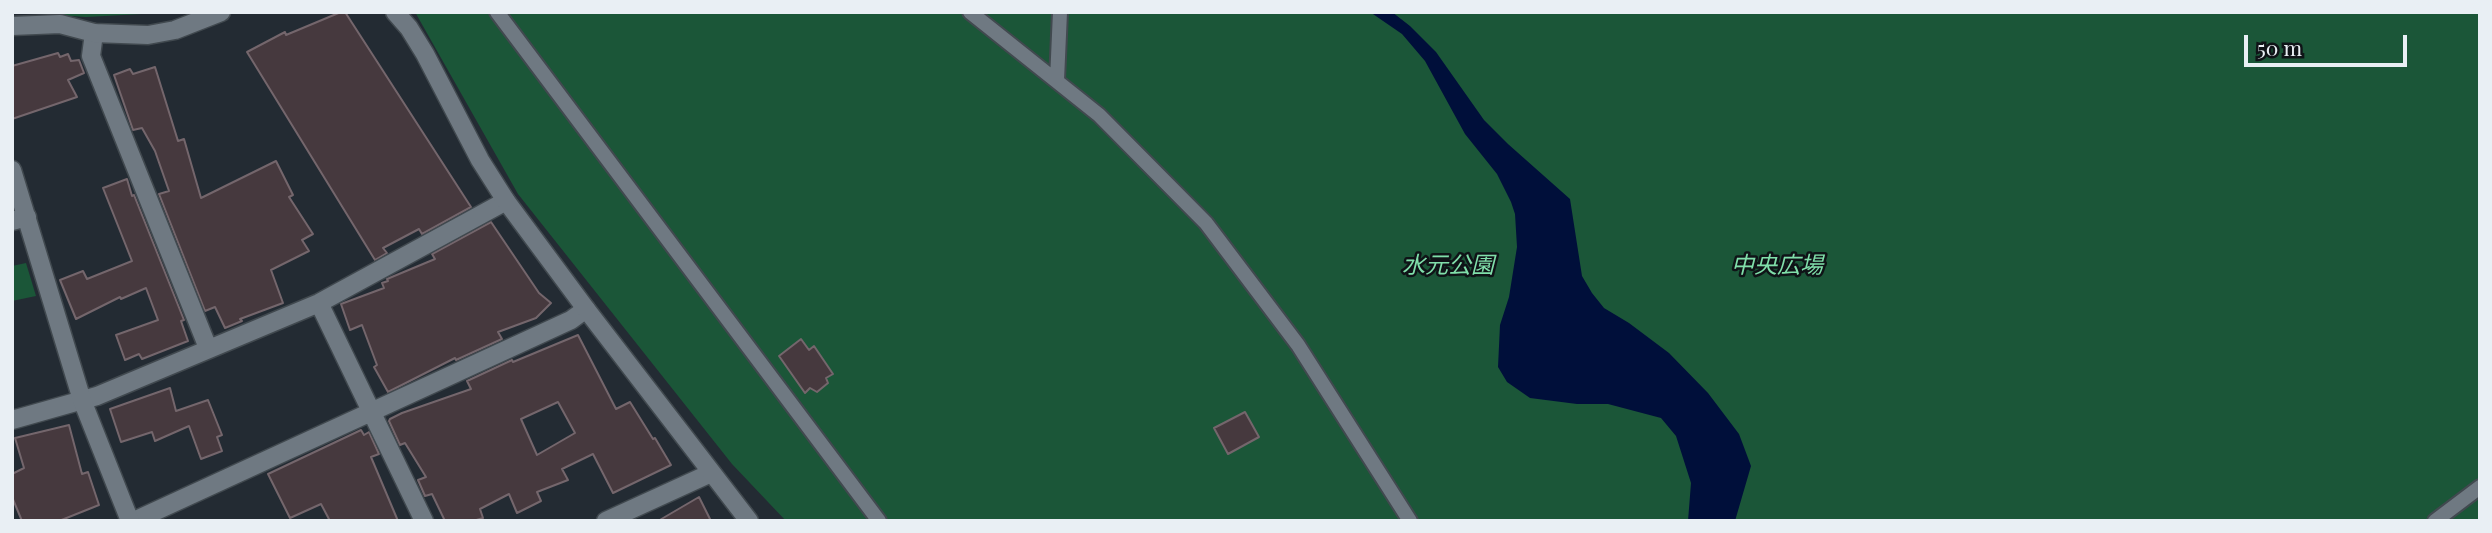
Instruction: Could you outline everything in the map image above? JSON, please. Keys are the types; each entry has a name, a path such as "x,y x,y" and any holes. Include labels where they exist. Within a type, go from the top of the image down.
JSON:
{"street":[{"path":"12,26 61,24 94,33 148,35 175,30 221,12"},
{"path":"395,12 425,54 480,160 506,201 749,521"},
{"path":"497,12 879,521"},
{"path":"970,12 1099,115 1206,223 1298,345 1410,521"},
{"path":"1057,80 1060,12"},
{"path":"94,33 91,56 208,348"},
{"path":"12,170 19,219 82,400 132,521 571,320 586,309"},
{"path":"12,419 97,396 318,303 506,201"},
{"path":"318,303 424,521"},
{"path":"606,521 711,473"},
{"path":"2435,521 2480,487"}],"green space":[{"path":"12,12 179,12 86,17"},
{"name":"中央広場","path":"415,12 2480,12 2480,521 786,521 732,464 518,194"},
{"path":"26,263 36,296 12,301 12,266"}],"water":[{"path":"1370,12 1392,12 1410,26 1436,52 1484,120 1570,199 1582,276 1592,293 1604,308 1669,353 1708,393 1739,434 1751,466 1735,521 1688,521 1691,483 1676,436 1661,418 1608,404 1577,404 1530,398 1507,382 1498,367 1500,325 1509,297 1517,247 1515,214 1511,202 1497,174 1465,134 1425,61 1402,34"}],"building":[{"path":"345,12 471,207 422,234 419,229 383,248 387,253 375,260 247,52 285,32 286,35"},
{"path":"58,53 60,57 68,54 71,61 79,60 84,73 68,80 77,97 12,119 12,66"},
{"path":"155,67 178,141 184,139 201,198 276,161 293,195 289,197 313,234 302,240 309,251 271,270 283,303 240,319 242,321 225,328 215,307 205,311 159,194 169,191 155,151 142,128 133,130 114,75 130,69 133,74"},
{"path":"127,179 184,320 181,321 188,341 142,359 139,354 125,360 116,335 158,320 146,288 121,299 120,297 76,319 60,280 83,271 87,279 132,261 103,188"},
{"path":"491,222 539,293 551,303 536,318 498,332 502,339 456,360 455,358 388,392 374,367 377,365 362,325 350,330 341,304 384,288 382,283 388,281 387,279 435,259 432,254"},
{"path":"578,335 616,409 630,402 671,465 613,493 593,454 562,469 568,480 537,492 541,501 517,513 509,494 480,509 483,518 473,521 445,521 432,494 425,496 418,480 426,477 405,443 400,445 389,421 402,413 471,389 467,381 512,360 513,362","holes":["558,402 575,433 537,455 521,419"]},
{"path":"801,339 809,350 814,346 833,374 826,378 828,383 817,392 810,388 805,393 779,356"},
{"path":"170,388 176,411 208,400 222,435 217,437 222,451 201,459 189,426 155,441 152,432 121,442 110,409"},
{"path":"1245,412 1259,437 1228,454 1214,428"},
{"path":"69,425 82,474 88,472 99,505 59,521 22,521 12,497 12,474 24,468 15,438"},
{"path":"361,430 364,435 369,432 379,454 371,457 398,521 330,521 321,504 290,518 268,474"},
{"path":"699,497 711,521 658,521"}],"park label":[{"name":"水元公園","path":"1448,266"}]}
